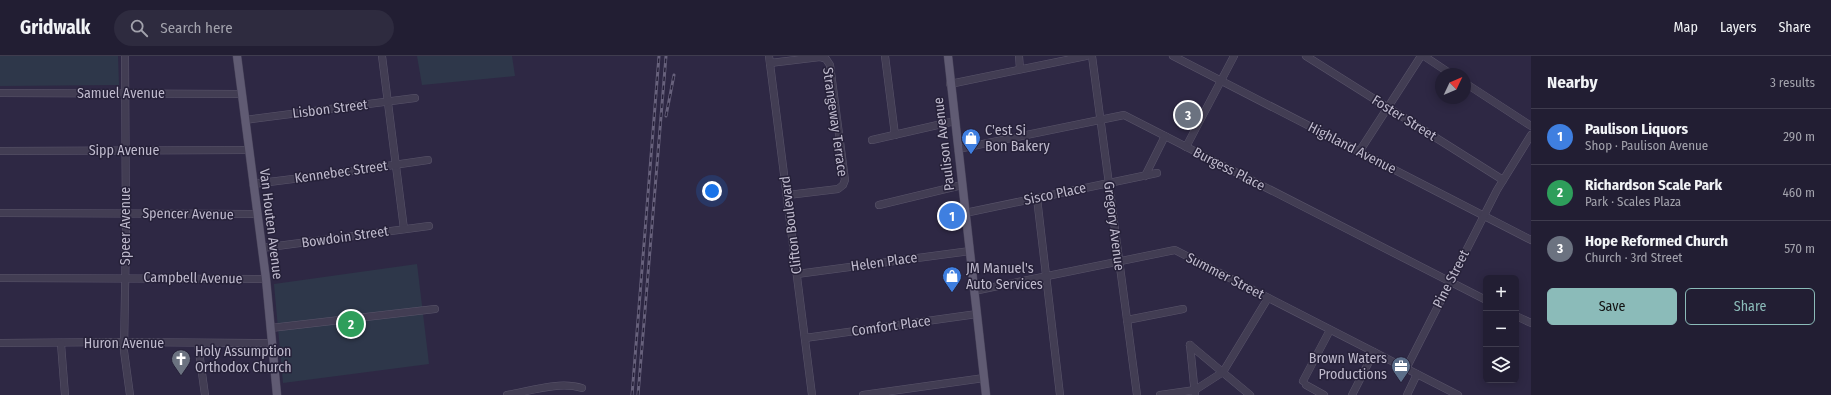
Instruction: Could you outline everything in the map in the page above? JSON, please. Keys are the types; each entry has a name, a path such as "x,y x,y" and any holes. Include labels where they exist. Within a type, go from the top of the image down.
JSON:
{"main road":[{"name":"Van Houten Avenue","path":"237,56 266,279 277,395"},
{"name":"Paulison Avenue","path":"948,56 986,395"}],"street":[{"name":"Speer Avenue","path":"125,56 124,277 125,343 130,395"},
{"path":"382,56 404,229"},
{"path":"885,56 895,135"},
{"path":"1019,56 1020,69"},
{"path":"950,84 1086,56"},
{"name":"Gregory Avenue","path":"1092,56 1118,261 1137,395"},
{"name":"Highland Avenue","path":"1173,56 1531,240"},
{"path":"1186,147 1234,56"},
{"name":"Foster Street","path":"1306,56 1503,180"},
{"path":"1359,152 1421,56"},
{"path":"1424,56 1442,68"},
{"name":"Strangeway Terrace","path":"770,59 820,57 826,59 830,65 845,180 843,185 838,189 788,195"},
{"name":"Clifton Boulevard","path":"770,59 812,395"},
{"path":"1471,87 1531,126"},
{"name":"Samuel Avenue","path":"0,93 125,92 242,94"},
{"name":"Lisbon Street","path":"245,120 415,98"},
{"name":"Burgess Place","path":"958,149 1124,115 1483,298"},
{"path":"872,140 955,122"},
{"name":"Pine Street","path":"1406,369 1497,190 1531,135"},
{"path":"1145,176 1165,136"},
{"name":"Sipp Avenue","path":"0,150 249,150"},
{"name":"Kennebec Street","path":"253,184 428,160"},
{"name":"Sisco Place","path":"966,213 1157,173"},
{"path":"879,205 962,186"},
{"path":"1037,198 1060,395"},
{"name":"Spencer Avenue","path":"0,213 257,214"},
{"name":"Bowdoin Street","path":"262,248 430,226"},
{"name":"Summer Street","path":"974,291 1175,250 1458,395"},
{"name":"Helen Place","path":"797,274 970,251"},
{"name":"Campbell Avenue","path":"0,278 124,277 266,279"},
{"path":"1160,395 1195,393 1223,372 1268,298"},
{"path":"1127,320 1183,308"},
{"path":"271,328 435,309"},
{"name":"Comfort Place","path":"805,338 976,314"},
{"path":"1519,317 1531,323"},
{"path":"1324,395 1304,383 1330,330"},
{"name":"Huron Avenue","path":"0,344 272,343"},
{"path":"61,344 65,395"},
{"path":"198,344 205,395"},
{"path":"1195,393 1190,345 1250,395"},
{"path":"1352,395 1374,352"},
{"path":"1407,395 1417,374"},
{"path":"863,395 984,378"},
{"path":"507,395 561,385 582,388"}],"shaded area":[{"path":"0,56 118,56 119,85 0,86"},
{"path":"417,56 512,56 515,76 422,85"},
{"path":"417,264 429,364 283,383 274,284"}],"railway":[{"path":"632,395 659,56"},
{"path":"638,395 666,56"},
{"path":"666,116 674,75"}],"place":[{"name":"Hope Reformed Church","path":"1188,115"},
{"name":"C'est Si Bon Bakery","path":"971,155"},
{"name":"Paulison Liquors","path":"952,216"},
{"name":"JM Manuel's Auto Services","path":"952,293"},
{"name":"Richardson Scale Park","path":"351,324"},
{"name":"Holy Assumption Orthodox Church","path":"181,376"},
{"name":"Brown Waters Productions","path":"1401,383"}]}
